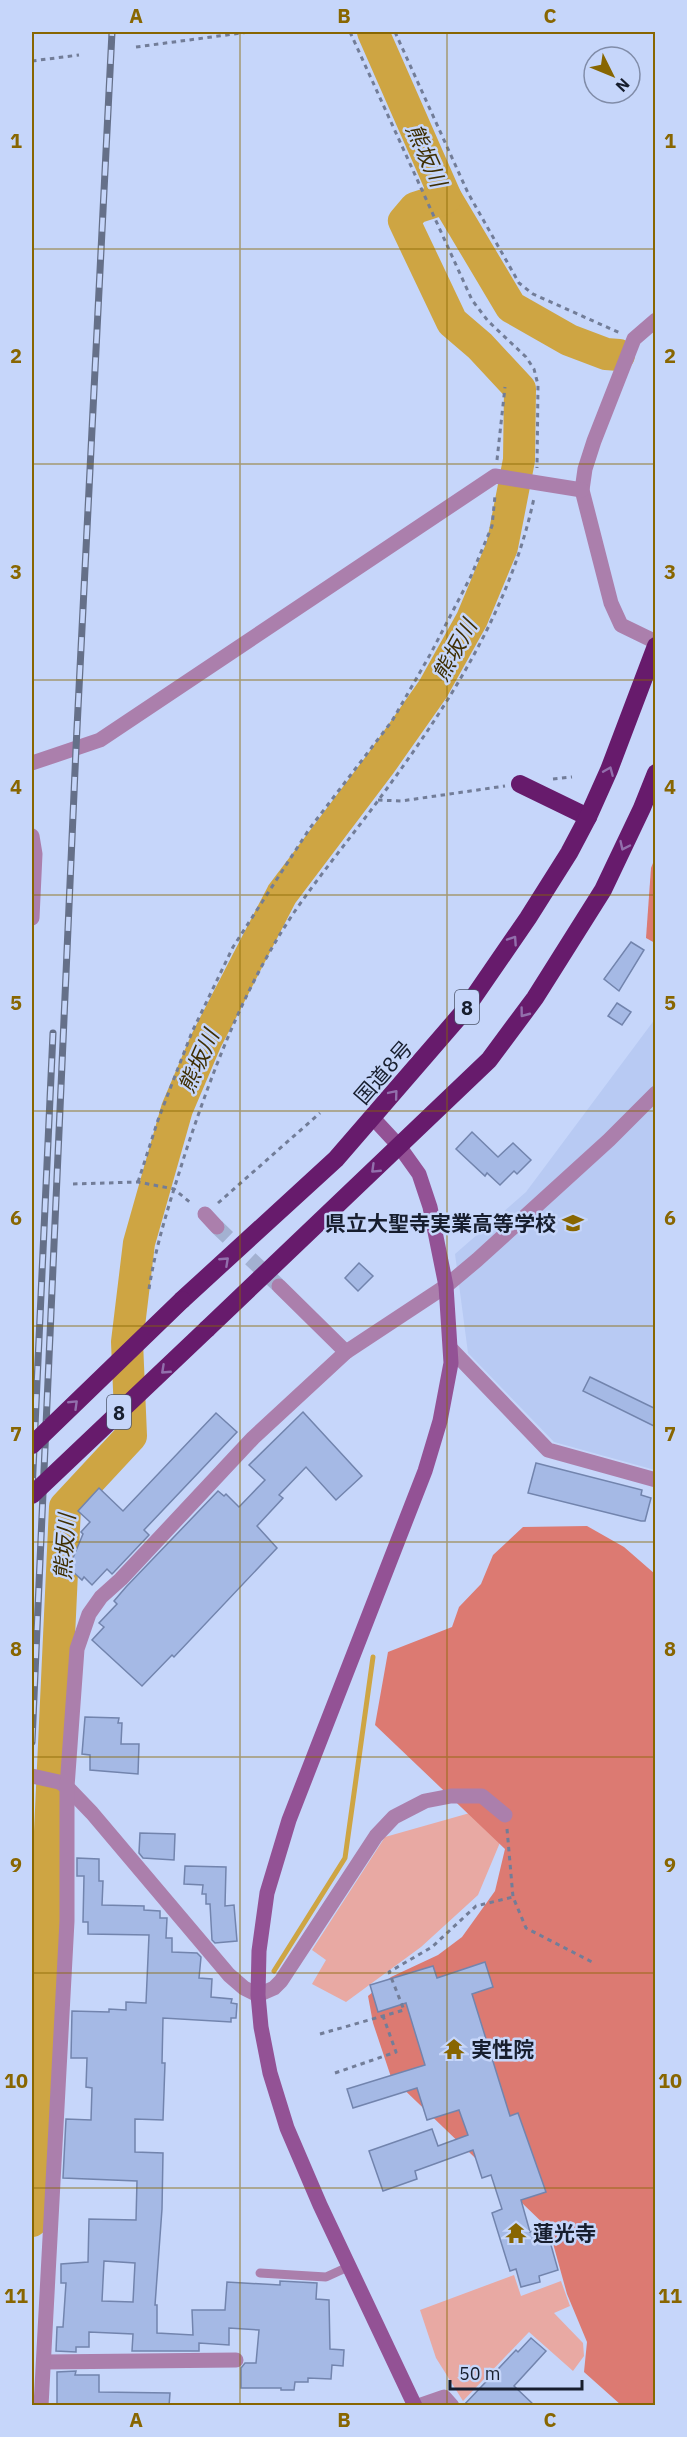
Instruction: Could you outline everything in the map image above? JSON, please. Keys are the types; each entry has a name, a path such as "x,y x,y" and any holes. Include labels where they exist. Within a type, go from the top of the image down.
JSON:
{"highway":[{"name":"国道8号","path":"32,1445 182,1300 336,1159 464,1011 528,918 588,818 609,770 656,644"},
{"name":"8","path":"32,1495 489,1060 535,998 603,890 656,773"},
{"path":"520,784 588,818"}],"street":[{"path":"656,320 634,339 594,441 585,469 582,490 611,603 621,625 656,644"},
{"path":"32,763 100,740 495,476 582,490"},
{"path":"32,836 35,854 32,918"},
{"path":"41,2406 67,1921 51,1781 76,1649 89,1614 101,1597 253,1438 346,1352 446,1286 566,1179 656,1093"},
{"path":"373,1118 399,1146 419,1174 446,1286 451,1363 440,1421 425,1471 285,1831 267,1893 260,1951 258,1995 261,2027 270,2073 287,2128 416,2406 444,2397 452,2406"},
{"path":"205,1214 217,1227"},
{"path":"279,1286 346,1352"},
{"path":"451,1349 548,1450 656,1480"},
{"path":"51,1781 92,1813 229,1975 244,1988 258,1995"},
{"path":"258,1995 274,1988 281,1981 376,1836 394,1817 425,1802 451,1797 482,1796 506,1815"},
{"path":"44,2361 236,2360"}],"lane":[{"path":"260,2273 326,2277 350,2266"}],"path":[{"path":"136,47 249,32"},
{"path":"149,1289 161,1229 223,1047 262,966 294,913 454,692 510,581 529,522 537,483 538,385 534,369 526,357 488,321 472,300 350,32"},
{"path":"395,32 468,193 519,283 552,304 634,339"},
{"path":"32,61 79,55"},
{"path":"138,1182 158,1119 192,1032 233,947 310,828 392,721 471,576 492,526 505,387"},
{"path":"551,780 572,777"},
{"path":"378,800 401,801 520,784"},
{"path":"73,1184 138,1182 174,1189 205,1214 320,1113"},
{"path":"506,1815 513,1897 526,1928 592,1962"},
{"path":"320,2034 404,2010 389,1972 432,1947 476,1906 513,1897"},
{"path":"335,2073 396,2052 383,2016"}],"shaded area":[{"path":"655,858 655,943 646,938 651,868"},
{"name":"県立大聖寺実業高等学校","path":"655,1019 655,1470 554,1442 468,1353 455,1254 526,1192"},
{"path":"587,1526 624,1547 655,1574 655,2405 621,2405 584,2372 587,2342 567,2294 549,2229 391,2077 373,2023 368,1996 391,1977 438,1955 462,1937 495,1891 505,1849 375,1725 388,1652 452,1627 459,1607 481,1584 493,1555 523,1527"},
{"path":"491,1807 504,1833 478,1895 421,1947 346,2002 312,1984 326,1960 312,1950 385,1837"},
{"path":"514,2275 521,2296 561,2281 570,2306 554,2313 583,2343 584,2356 573,2371 529,2332 463,2401 436,2358 420,2310"}],"building":[{"path":"631,942 644,950 619,991 604,979"},
{"path":"617,1003 631,1012 622,1025 608,1016"},
{"path":"472,1132 498,1157 513,1143 531,1160 517,1174 514,1171 500,1185 487,1173 485,1176 456,1149"},
{"path":"359,1263 373,1276 358,1291 345,1278"},
{"path":"590,1377 656,1409 656,1427 583,1391"},
{"path":"303,1412 362,1476 336,1500 306,1467 279,1495 283,1498 257,1526 277,1548 174,1657 172,1655 142,1686 92,1640 104,1627 99,1623 117,1604 114,1601 126,1587 218,1491 224,1496 226,1494 239,1507 265,1480 249,1465"},
{"path":"216,1413 237,1432 144,1530 149,1535 112,1574 107,1569 92,1585 84,1577 82,1580 71,1570 73,1568 70,1565 83,1534 81,1532 90,1522 78,1511 99,1488 123,1511"},
{"path":"536,1463 642,1490 641,1495 651,1498 645,1521 528,1493"},
{"path":"85,1717 119,1718 118,1723 122,1723 121,1744 139,1744 138,1774 90,1770 90,1755 82,1754"},
{"path":"140,1833 175,1834 174,1860 143,1858 139,1853"},
{"path":"77,1858 99,1859 99,1881 103,1881 102,1905 144,1906 144,1910 160,1911 160,1918 167,1918 166,1938 172,1938 172,1952 197,1953 201,1957 199,1978 212,1979 211,1997 232,1999 231,2003 237,2004 236,2018 231,2018 231,2022 163,2018 162,2063 165,2063 163,2120 135,2119 135,2152 163,2153 162,2209 155,2305 157,2305 157,2333 193,2335 192,2310 225,2310 227,2282 280,2285 280,2281 317,2283 316,2299 329,2300 330,2349 344,2350 343,2366 332,2365 331,2379 308,2378 308,2382 295,2382 294,2390 241,2388 241,2368 245,2363 256,2363 259,2330 229,2328 229,2345 199,2343 199,2351 132,2351 133,2334 89,2332 89,2347 76,2347 76,2352 56,2351 57,2327 63,2327 66,2283 61,2283 61,2264 88,2262 89,2219 136,2220 137,2181 63,2178 66,2119 91,2120 92,2088 86,2087 87,2058 71,2058 72,2011 109,2012 109,2009 126,2010 126,2002 146,2003 149,1935 88,1934 88,1922 83,1922 84,1876 77,1876","holes":["104,2261 135,2263 133,2302 102,2301"]},
{"path":"185,1866 226,1867 225,1906 234,1905 237,1941 215,1943 212,1940 210,1904 206,1904 206,1894 202,1894 203,1885 184,1884"},
{"path":"485,1962 493,1987 472,1994 510,2116 518,2113 546,2192 521,2200 530,2232 541,2229 544,2240 549,2238 558,2270 539,2276 540,2282 521,2287 516,2269 510,2271 492,2213 502,2209 491,2175 482,2178 473,2150 415,2171 417,2179 383,2191 369,2151 432,2129 438,2146 468,2135 459,2110 427,2120 417,2088 353,2108 347,2089 425,2065 406,2003 378,2012 370,1985 433,1966 437,1978"},
{"path":"531,2338 546,2351 514,2386 535,2406 463,2406 516,2350 518,2352"},
{"path":"76,2371 75,2375 99,2375 99,2392 170,2393 169,2406 57,2406 57,2372"}],"waterway":[{"path":"373,32 446,198 511,307 569,340 606,354 619,355"},
{"name":"熊坂川","path":"32,2221 65,1507 131,1436 127,1342 139,1243 177,1109 206,1041 282,894 381,763 433,689 472,619 502,547 519,460 520,389 480,346 452,322 404,221 415,208 446,198"},
{"path":"274,1971 345,1858 373,1657"}],"tunnel":[{"path":"217,1227 279,1286"}],"railway":[{"path":"32,1742 76,748 112,32"},
{"path":"32,1492 53,1033"}],"place":[{"name":"県立大聖寺実業高等学校","path":"573,1223"},
{"name":"実性院","path":"454,2049"},
{"name":"蓮光寺","path":"516,2233"}]}
